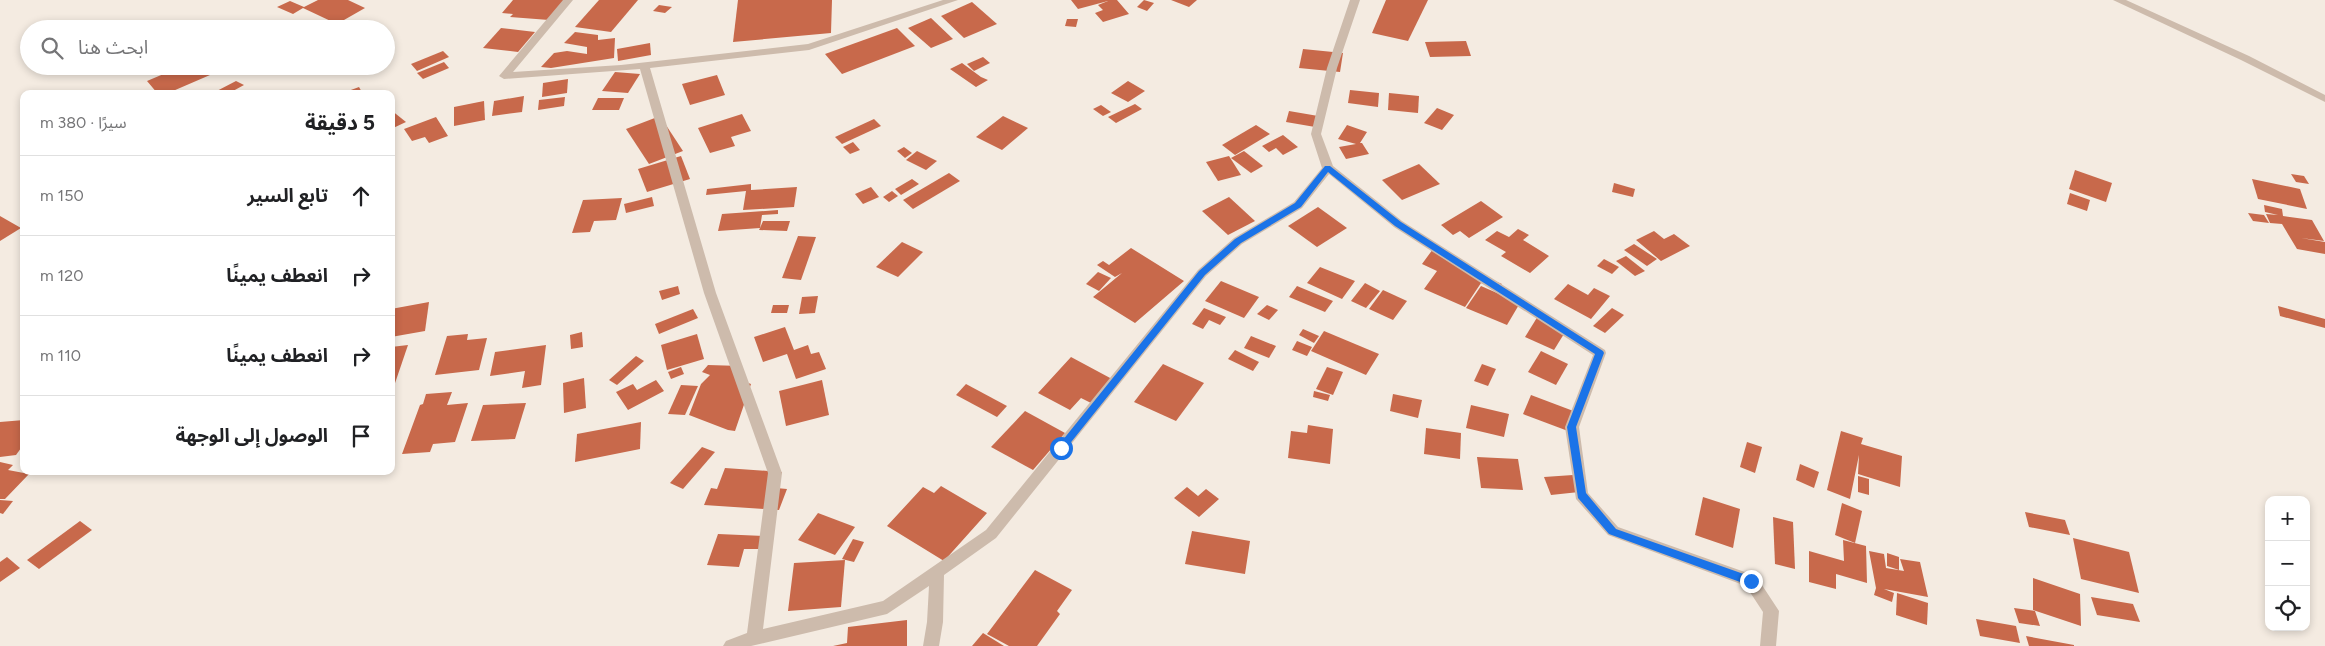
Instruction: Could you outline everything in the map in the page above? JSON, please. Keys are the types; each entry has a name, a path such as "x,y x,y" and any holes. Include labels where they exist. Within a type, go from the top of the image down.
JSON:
{"street":[{"path":"568,0 504,76 644,65 809,47 953,0"},
{"path":"1355,0 1332,68 1316,134 1328,168 1398,224 1600,353 1572,427 1581,495 1613,531 1751,581 1771,611 1768,646"},
{"path":"2118,0 2246,58 2325,99"},
{"path":"644,65 710,293 775,474 754,638"},
{"path":"731,646 754,638 887,607 990,534 1202,273 1238,241 1298,205 1328,168"},
{"path":"931,646 935,622 937,572"}],"building":[{"path":"318,0 348,0 365,8 344,20 328,20 303,8 293,14 277,7 290,1 304,7"},
{"path":"513,0 566,0 549,20 510,17 513,14 502,13"},
{"path":"599,0 638,0 611,32 575,27"},
{"path":"738,0 832,0 831,33 733,42"},
{"path":"1071,0 1117,0 1129,14 1103,22 1095,13 1103,10 1098,5 1108,1 1078,9"},
{"path":"1144,0 1154,3 1147,11 1137,7"},
{"path":"1171,0 1197,0 1189,7"},
{"path":"1386,0 1428,0 1408,41 1372,33"},
{"path":"972,2 997,24 964,38 941,16"},
{"path":"659,5 672,7 665,13 653,11"},
{"path":"931,18 953,39 931,48 908,28"},
{"path":"1067,19 1078,19 1076,27 1065,26"},
{"path":"501,28 535,32 518,52 483,48"},
{"path":"897,28 915,46 842,74 825,54"},
{"path":"575,32 598,35 598,40 615,38 614,58 551,68 541,67 554,53 567,51 587,54 587,47 564,43"},
{"path":"1466,41 1471,56 1430,57 1425,42"},
{"path":"650,43 651,55 618,61 617,49"},
{"path":"1303,49 1343,53 1340,72 1299,68"},
{"path":"443,51 449,57 417,71 411,64"},
{"path":"983,57 990,63 974,71 967,64"},
{"path":"444,62 449,68 423,79 417,73"},
{"path":"962,63 988,80 976,87 950,69"},
{"path":"615,72 640,74 628,93 602,91"},
{"path":"161,75 210,75 175,90 155,90 147,81"},
{"path":"717,75 725,95 690,105 682,84"},
{"path":"568,79 567,93 542,97 543,83"},
{"path":"236,81 244,85 235,90 219,90"},
{"path":"1128,81 1145,91 1128,102 1111,93"},
{"path":"1350,90 1379,93 1378,107 1348,103"},
{"path":"1389,93 1419,96 1418,113 1388,110"},
{"path":"524,96 522,112 492,116 494,101"},
{"path":"565,97 564,106 538,110 539,100"},
{"path":"598,98 624,98 619,110 592,110"},
{"path":"484,101 485,120 454,126 454,107"},
{"path":"1135,104 1142,109 1116,123 1108,117"},
{"path":"1101,105 1111,112 1103,116 1093,109"},
{"path":"1437,108 1454,115 1442,130 1424,123"},
{"path":"1289,111 1324,117 1321,128 1286,122"},
{"path":"395,113 406,122 395,127"},
{"path":"742,114 751,131 731,137 735,146 710,153 698,128"},
{"path":"660,116 683,151 649,164 626,129"},
{"path":"1003,116 1028,128 1002,150 976,137"},
{"path":"436,117 448,136 429,143 425,137 412,141 404,129"},
{"path":"874,119 881,126 842,144 835,137"},
{"path":"1256,125 1270,134 1235,155 1222,145"},
{"path":"1347,125 1367,132 1360,143 1362,143 1369,154 1346,159 1339,147 1356,144 1338,139"},
{"path":"1283,135 1298,147 1283,155 1276,148 1269,152 1262,146"},
{"path":"853,142 860,150 850,154 843,147"},
{"path":"904,147 912,153 905,158 897,151"},
{"path":"917,151 937,161 926,170 906,160"},
{"path":"1244,151 1263,166 1251,173 1231,158"},
{"path":"681,156 690,179 647,192 638,169"},
{"path":"1229,156 1241,175 1218,181 1206,162"},
{"path":"1419,164 1440,184 1402,200 1382,180"},
{"path":"2075,170 2112,183 2106,202 2069,189"},
{"path":"949,173 960,181 913,209 903,200"},
{"path":"2291,174 2304,176 2309,184 2296,182"},
{"path":"912,179 919,184 901,195 895,189"},
{"path":"2252,179 2300,189 2307,209 2258,199"},
{"path":"1614,183 1635,189 1633,197 1612,192"},
{"path":"751,184 751,190 797,187 794,207 743,210 746,191 706,195 707,189"},
{"path":"871,187 879,197 863,204 855,194"},
{"path":"892,191 898,196 889,202 883,197"},
{"path":"2070,193 2090,200 2087,211 2067,204"},
{"path":"652,197 654,206 626,213 624,204"},
{"path":"1229,197 1255,221 1228,235 1202,211"},
{"path":"622,198 616,220 594,221 590,232 572,233 583,200"},
{"path":"1481,201 1503,217 1469,238 1460,231 1453,235 1441,225"},
{"path":"2264,205 2282,209 2283,216 2312,220 2324,241 2301,238 2325,242 2325,254 2297,249 2282,224 2270,223 2266,214 2278,215 2265,212"},
{"path":"1318,207 1347,228 1317,247 1288,226"},
{"path":"778,210 778,214 762,215 760,228 718,231 722,214"},
{"path":"2248,213 2264,215 2269,223 2253,221"},
{"path":"0,216 20,229 0,241"},
{"path":"763,221 790,221 787,231 759,230"},
{"path":"1518,229 1529,235 1523,240 1549,256 1530,273 1501,256 1506,252 1485,240 1497,231 1509,237"},
{"path":"1654,231 1664,239 1674,234 1690,246 1661,261 1636,240"},
{"path":"798,236 816,237 801,280 782,278"},
{"path":"902,242 923,252 898,277 876,267"},
{"path":"1634,244 1657,259 1647,266 1624,250"},
{"path":"1131,248 1184,281 1135,323 1093,297 1122,273 1115,277 1097,265 1103,261 1109,265"},
{"path":"1433,249 1448,261 1502,284 1498,290 1481,283 1465,307 1424,289 1437,271 1422,264"},
{"path":"1626,256 1645,271 1635,276 1616,261"},
{"path":"1604,259 1619,267 1612,274 1597,266"},
{"path":"1320,267 1355,281 1342,299 1307,283"},
{"path":"1098,272 1111,278 1099,291 1086,284"},
{"path":"1221,281 1259,297 1244,318 1205,301"},
{"path":"1365,283 1380,291 1366,308 1351,301"},
{"path":"1568,284 1588,295 1594,288 1610,296 1591,319 1554,299"},
{"path":"678,286 680,294 662,300 659,291"},
{"path":"1297,286 1333,301 1325,312 1289,297"},
{"path":"1481,286 1520,303 1507,325 1466,308"},
{"path":"1383,290 1407,301 1393,320 1369,309"},
{"path":"818,296 815,313 799,314 802,297"},
{"path":"429,302 425,331 395,336 395,308"},
{"path":"773,305 789,305 787,313 771,313"},
{"path":"1267,305 1278,310 1269,320 1257,314"},
{"path":"2278,306 2325,319 2325,328 2280,316"},
{"path":"1204,308 1226,317 1220,325 1209,320 1203,329 1192,324"},
{"path":"1612,308 1624,315 1605,333 1593,326"},
{"path":"693,309 698,318 659,334 655,324"},
{"path":"1538,316 1567,329 1554,350 1525,337"},
{"path":"785,327 794,350 808,345 811,354 819,352 826,369 796,379 787,354 763,362 754,337"},
{"path":"1303,329 1319,336 1314,343 1299,335"},
{"path":"1324,331 1379,354 1366,375 1311,351"},
{"path":"582,332 583,347 571,349 570,335"},
{"path":"468,334 467,340 487,338 479,370 435,375 447,336"},
{"path":"697,334 704,359 667,370 661,345"},
{"path":"1251,336 1276,346 1269,358 1244,348"},
{"path":"1297,341 1312,347 1307,356 1292,350"},
{"path":"408,345 395,383 395,347"},
{"path":"546,345 541,385 522,388 525,371 490,376 495,352"},
{"path":"1235,350 1259,362 1253,371 1228,359"},
{"path":"1541,351 1568,364 1556,385 1528,372"},
{"path":"636,356 644,361 617,385 609,380"},
{"path":"1071,357 1112,379 1091,403 1081,398 1070,410 1038,393"},
{"path":"1163,364 1204,383 1176,421 1134,402"},
{"path":"1482,364 1496,369 1488,386 1474,381"},
{"path":"708,365 741,366 737,379 751,384 735,431 689,415 701,384 710,375 702,372"},
{"path":"681,367 684,374 671,379 668,372"},
{"path":"1327,367 1343,372 1333,395 1316,389"},
{"path":"584,378 586,408 564,413 563,383"},
{"path":"656,380 664,391 628,410 616,392 633,384 637,390"},
{"path":"822,380 829,415 786,426 779,391"},
{"path":"966,384 1007,406 997,417 956,395"},
{"path":"681,385 698,386 685,415 668,414"},
{"path":"1314,391 1330,395 1328,401 1313,397"},
{"path":"452,392 447,405 468,403 455,442 433,444 430,452 402,454 426,394"},
{"path":"1393,394 1422,400 1418,418 1390,411"},
{"path":"1531,395 1576,412 1568,431 1523,414"},
{"path":"526,403 515,439 471,441 483,405"},
{"path":"1471,405 1509,414 1504,437 1466,428"},
{"path":"1025,411 1065,433 1033,470 991,447"},
{"path":"20,420 20,450 16,455 0,457 0,422"},
{"path":"641,422 640,449 575,462 577,434"},
{"path":"1308,425 1333,429 1330,464 1288,458 1291,431 1307,433"},
{"path":"1426,428 1461,433 1460,459 1424,454"},
{"path":"1841,431 1863,438 1861,444 1902,456 1900,487 1858,474 1859,455 1850,499 1827,490"},
{"path":"1747,442 1762,447 1755,473 1740,467"},
{"path":"702,447 715,452 683,489 670,483"},
{"path":"1477,457 1518,459 1523,490 1481,488"},
{"path":"0,462 13,465 8,470 20,472 20,475 28,475 5,499 0,499"},
{"path":"1800,464 1819,472 1814,488 1796,480"},
{"path":"725,468 782,472 776,488 787,489 779,510 704,505 711,488 717,489"},
{"path":"1573,475 1579,492 1551,495 1544,477"},
{"path":"1858,476 1869,479 1869,495 1858,492"},
{"path":"941,486 987,513 944,561 887,526 923,487 934,493"},
{"path":"1187,487 1198,496 1206,489 1219,499 1199,517 1174,498"},
{"path":"1703,497 1740,509 1733,548 1695,535"},
{"path":"0,500 13,501 3,514 0,513"},
{"path":"1842,503 1862,511 1855,543 1835,535"},
{"path":"2025,512 2065,520 2070,535 2029,527"},
{"path":"818,513 855,527 835,555 798,540"},
{"path":"1773,517 1793,522 1795,569 1775,564"},
{"path":"80,521 92,530 39,569 27,560"},
{"path":"1192,531 1250,541 1245,574 1185,564"},
{"path":"718,534 767,536 763,549 744,549 739,567 707,565"},
{"path":"2073,538 2129,552 2139,593 2081,579"},
{"path":"853,539 864,542 854,562 842,559"},
{"path":"1843,540 1866,546 1867,583 1836,574 1836,589 1809,582 1809,551 1844,561"},
{"path":"1869,551 1884,554 1886,568 1904,571 1900,559 1920,562 1928,597 1884,589 1894,593 1892,602 1874,595 1876,588"},
{"path":"1887,553 1899,557 1899,570 1887,566"},
{"path":"7,557 20,568 0,582 0,562"},
{"path":"845,560 841,607 788,611 794,563"},
{"path":"1035,570 1072,590 1057,611 1060,614 1037,646 1009,646 987,634"},
{"path":"2033,578 2080,594 2081,626 2033,610"},
{"path":"1897,593 1928,603 1927,625 1896,615"},
{"path":"2091,597 2133,604 2140,622 2097,615"},
{"path":"2014,608 2035,611 2040,626 2019,623"},
{"path":"1976,619 2016,626 2020,643 1980,636"},
{"path":"907,620 907,646 833,646 847,643 848,627"},
{"path":"983,633 1004,646 972,646"},
{"path":"2026,636 2074,645 2074,646 2029,646"}],"route":[{"path":"1061,448 1202,273 1238,241 1298,205 1328,168 1398,224 1600,353 1572,427 1581,495 1613,531 1751,581"}]}
